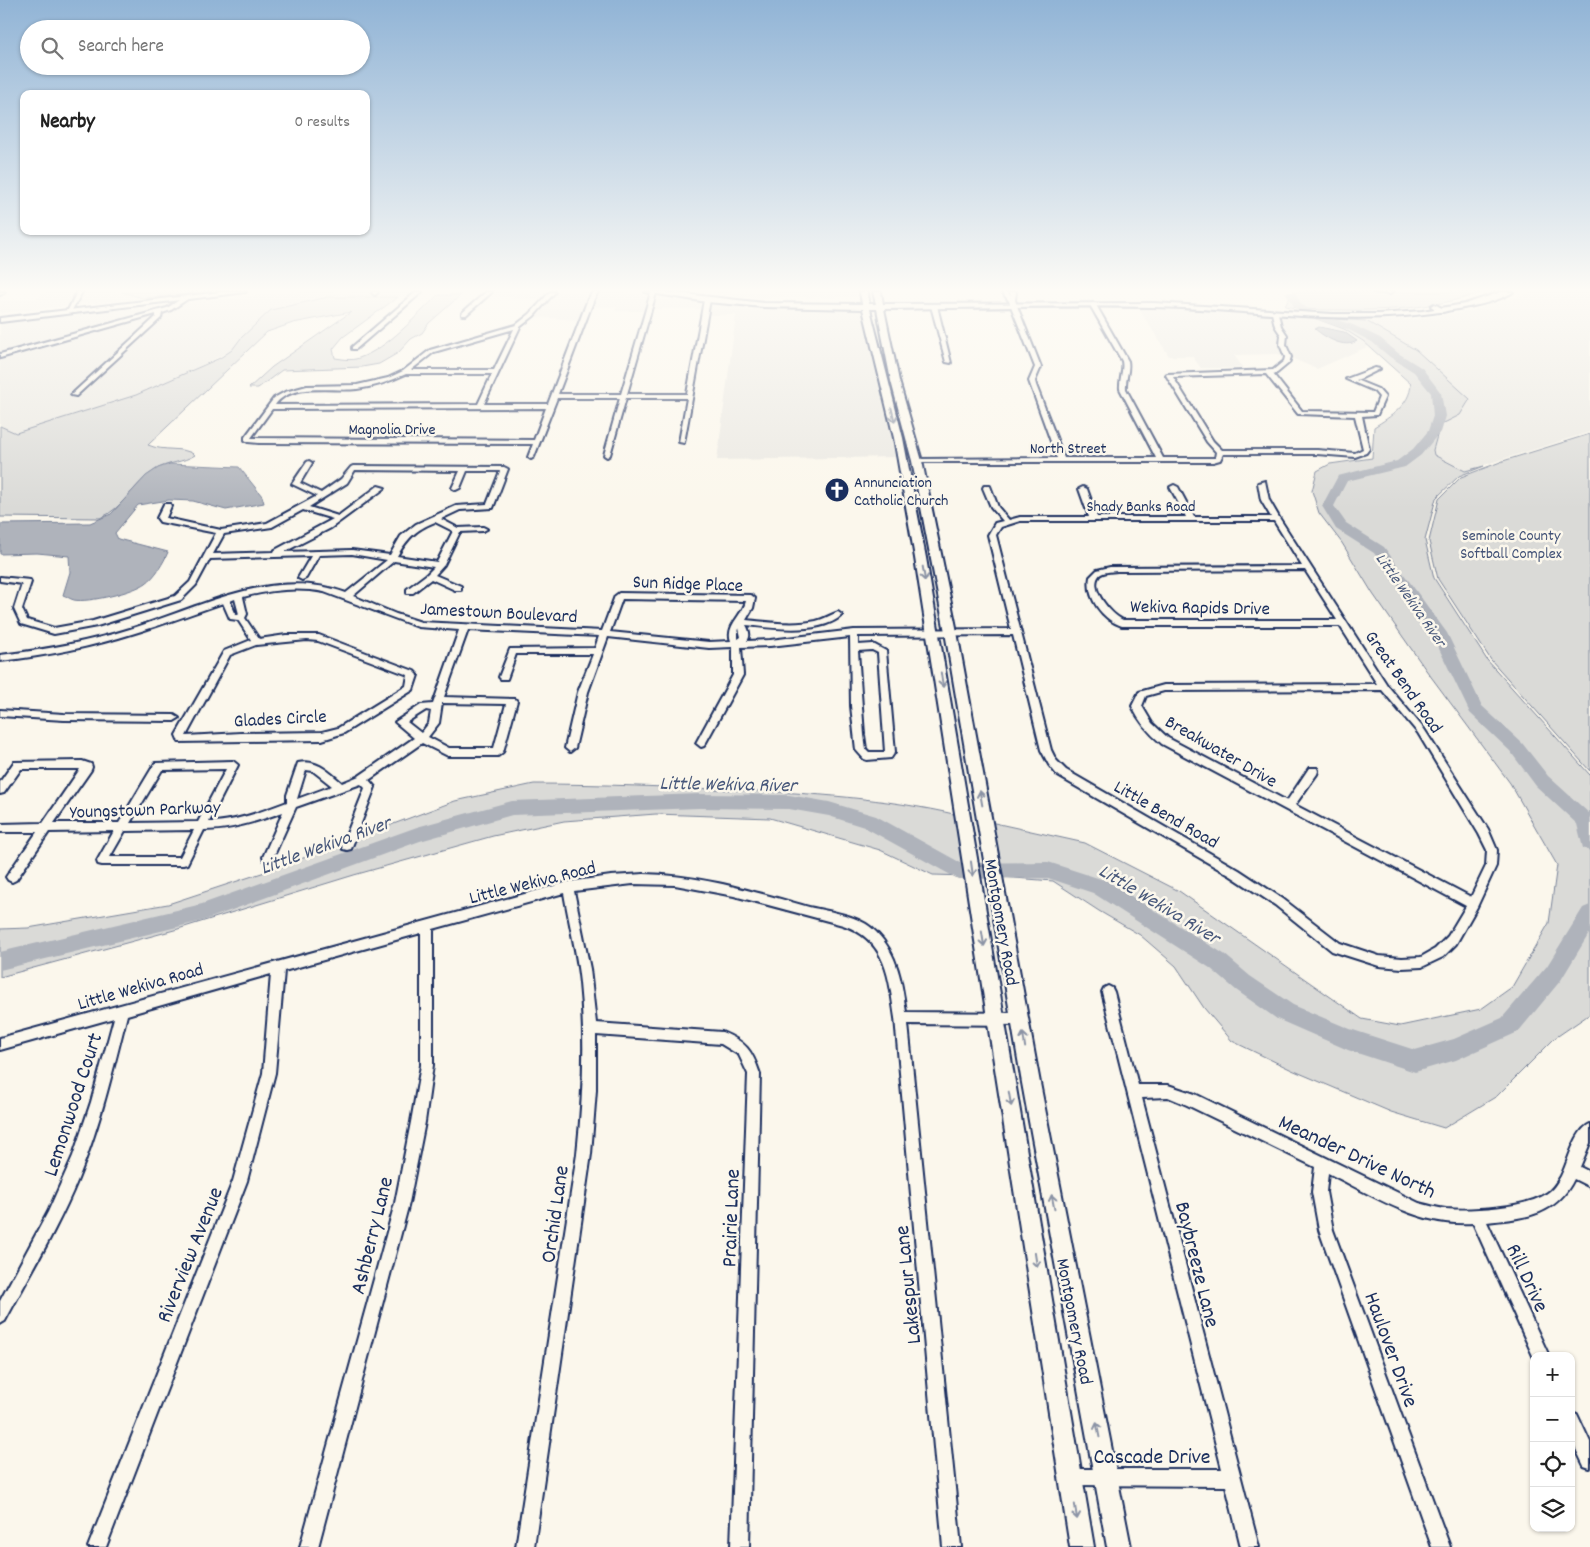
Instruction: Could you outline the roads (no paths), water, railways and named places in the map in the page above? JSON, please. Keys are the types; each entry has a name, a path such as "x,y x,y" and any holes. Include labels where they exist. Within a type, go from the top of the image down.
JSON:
{"main road":[{"name":"Montgomery Road","path":"880,364 903,460 935,632 952,755 969,846 1082,1547"},
{"name":"Montgomery Road","path":"892,364 917,461 951,632 998,891 1030,1083 1107,1476 1119,1547"}],"street":[{"path":"74,395 108,364"},
{"path":"270,407 281,396 293,391 307,388 362,386 390,379 405,372 415,364"},
{"path":"480,406 499,364"},
{"path":"531,457 565,364"},
{"path":"607,455 632,364"},
{"path":"682,442 696,364"},
{"path":"1037,364 1038,367 1032,381 1033,385 1061,460"},
{"path":"1126,364 1122,384 1123,389 1161,461"},
{"path":"1219,456 1169,374 1275,372 1284,364"},
{"path":"1268,372 1300,413 1343,412 1375,414 1382,397 1376,390 1349,379 1360,377 1377,369"},
{"path":"405,372 495,372"},
{"path":"553,396 690,396"},
{"path":"270,407 550,406"},
{"name":"Magnolia Drive","path":"270,407 249,432 248,440 536,442"},
{"name":"North Street","path":"917,461 1161,461 1219,456 1362,454 1366,449 1358,414"},
{"path":"309,463 296,484 322,496"},
{"path":"167,506 161,518 163,520 221,532 269,525 322,496 344,481 353,468 504,469 490,506 459,508 410,532 393,557 349,595"},
{"path":"456,488 465,468"},
{"name":"Great Bend Road","path":"1262,483 1265,500 1276,519 1384,687 1421,732 1484,832 1492,850 1492,866 1473,904"},
{"path":"275,554 338,518 380,488"},
{"path":"987,488 995,507 1007,522"},
{"path":"1174,488 1190,519"},
{"path":"1083,489 1094,519"},
{"path":"303,508 338,518"},
{"path":"435,519 457,530 483,529"},
{"name":"Shady Banks Road","path":"1007,522 1020,519 1276,519"},
{"name":"Little Bend Road","path":"1007,522 998,525 992,535 1046,750 1052,762 1062,773 1235,873 1279,902 1336,947 1379,961 1422,962 1439,953 1452,940 1473,904"},
{"path":"410,590 430,576 440,565 457,530"},
{"path":"0,579 28,582 18,609 24,622 54,631 94,624 178,598 193,583 221,532"},
{"path":"302,578 317,552"},
{"path":"207,557 352,552 440,565"},
{"name":"Wekiva Rapids Drive","path":"1308,568 1111,569 1098,572 1093,576 1092,583 1101,608 1106,614 1122,622 1344,623"},
{"path":"430,576 458,588"},
{"name":"Jamestown Boulevard","path":"0,658 90,644 153,625 225,598 290,587 311,588 349,595 402,620 421,625 606,634 685,644 737,645 854,633 1017,632"},
{"path":"238,595 243,614 241,618 256,642"},
{"name":"Sun Ridge Place","path":"606,634 619,596 751,598 749,608 740,622 800,626 828,621 838,615"},
{"path":"225,598 233,617 241,618"},
{"path":"701,743 738,675 737,645 745,638 746,630 740,622"},
{"path":"90,644 94,624"},
{"name":"Youngstown Parkway","path":"0,828 217,826 263,814 362,779 422,738 434,723 437,704 464,628"},
{"path":"854,633 854,648 860,743 863,754 867,756 888,756 890,752 882,652 873,647 854,648"},
{"path":"570,748 583,692 606,634"},
{"name":"Glades Circle","path":"286,638 318,638 411,673 413,675 410,688 341,731 322,736 182,740 181,734 227,653 256,642 286,638"},
{"path":"504,677 513,651 598,651"},
{"name":"Breakwater Drive","path":"1384,687 1164,688 1142,694 1137,706 1141,718 1165,741 1473,904"},
{"path":"512,701 498,752 448,752 422,738 400,722 424,707 437,704 512,701"},
{"path":"0,713 64,717 174,718"},
{"path":"0,790 18,765 82,765 86,767 12,877"},
{"path":"233,765 200,827 183,861 102,861 159,766 233,765"},
{"path":"268,857 292,804 292,796 302,766 315,767 340,787"},
{"path":"1288,807 1313,771"},
{"path":"347,846 370,787 362,779"},
{"name":"Little Wekiva Road","path":"0,1044 568,887 593,882 654,879 724,889 843,920 870,932 893,965 901,1018"},
{"name":"Orchid Lane","path":"525,1547 584,1154 590,1095 590,1029 586,981 568,887"},
{"name":"Ashberry Lane","path":"309,1547 402,1203 418,1122 427,1065 427,927"},
{"name":"Riverview Avenue","path":"97,1547 240,1181 269,1073 278,966"},
{"name":"Baybreeze Lane","path":"1108,992 1250,1547"},
{"name":"Lemonwood Court","path":"0,1316 53,1216 80,1157 95,1110 122,1010"},
{"path":"901,1018 996,1017 1020,1019"},
{"name":"Lakespur Lane","path":"901,1018 952,1547"},
{"name":"Prairie Lane","path":"590,1029 722,1038 738,1044 749,1058 754,1074 740,1547"},
{"name":"Meander Drive North","path":"1134,1092 1168,1091 1190,1099 1418,1210 1444,1216 1477,1217 1533,1208 1553,1198 1572,1170 1584,1139 1590,1131"},
{"name":"Haulover Drive","path":"1322,1163 1319,1192 1326,1230 1441,1547"},
{"path":"1572,1170 1590,1180"},
{"name":"Rill Drive","path":"1477,1217 1539,1352"},
{"path":"1575,1428 1590,1460"},
{"name":"Cascade Drive","path":"1070,1477 1232,1478"}],"waterway":[{"name":"Little Wekiva River","path":"1409,364 1418,370 1436,393 1439,416 1434,432 1417,452 1401,464 1342,479 1328,506 1341,526 1379,550 1439,633 1476,709 1516,747 1542,781 1586,821 1590,843"},
{"name":"Little Wekiva River","path":"0,961 202,912 417,834 512,808 699,801 789,802 829,809 870,821 958,871 1048,870 1100,887 1217,961 1243,983 1285,1012 1348,1039 1415,1061 1456,1049 1510,1025 1554,973 1590,914"}],"place":[{"name":"Annunciation Catholic Church","path":"837,490"}],"park label":[{"name":"Seminole County Softball Complex","path":"1511,543"}]}
